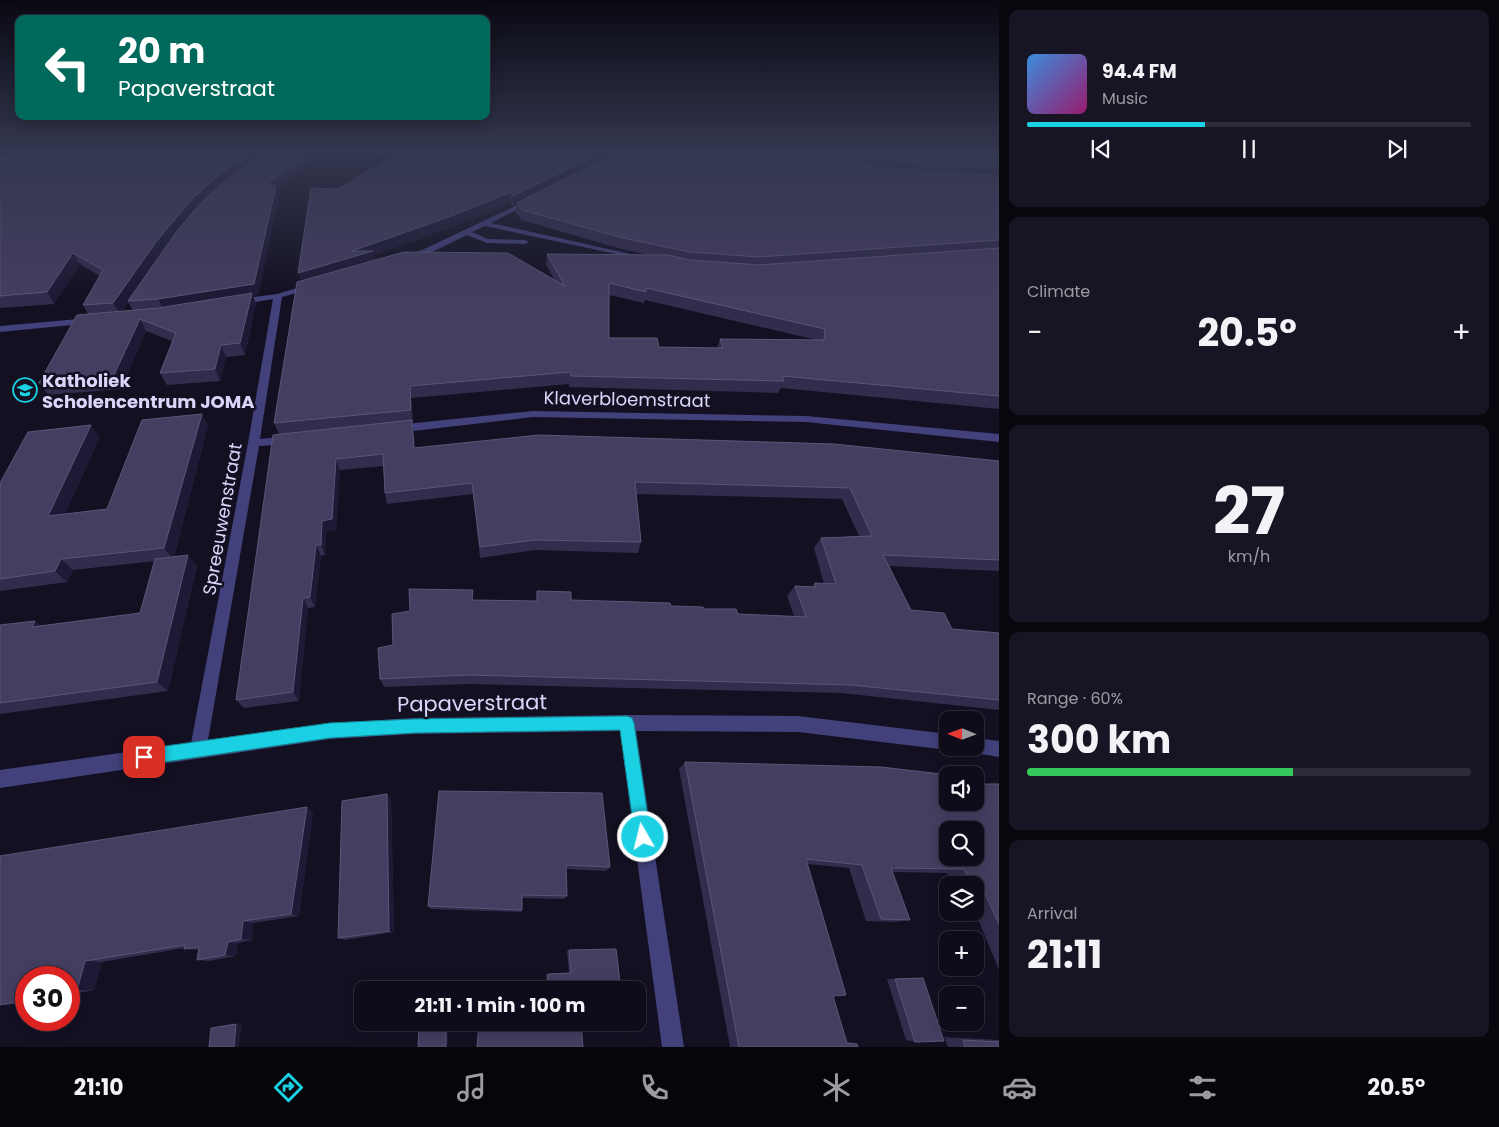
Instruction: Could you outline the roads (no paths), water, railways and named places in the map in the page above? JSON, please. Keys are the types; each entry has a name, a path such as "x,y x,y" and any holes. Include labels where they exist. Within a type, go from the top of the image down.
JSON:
{"street":[{"path":"400,260 426,252 531,201"},
{"path":"486,224 659,261"},
{"path":"466,232 487,241 525,242"},
{"path":"230,304 278,296 321,283"},
{"name":"Spreeuwenstraat","path":"198,749 254,443 278,296"},
{"path":"0,329 95,321"},
{"name":"Klaverbloemstraat","path":"389,429 533,414 806,419 999,438"},
{"path":"254,443 302,438"},
{"path":"627,723 673,1047"},
{"name":"Papaverstraat","path":"0,779 330,731 424,726 627,723 798,724 939,741"},
{"path":"984,747 999,749"}],"place":[{"name":"Katholiek Scholencentrum JOMA","path":"25,390"}]}
